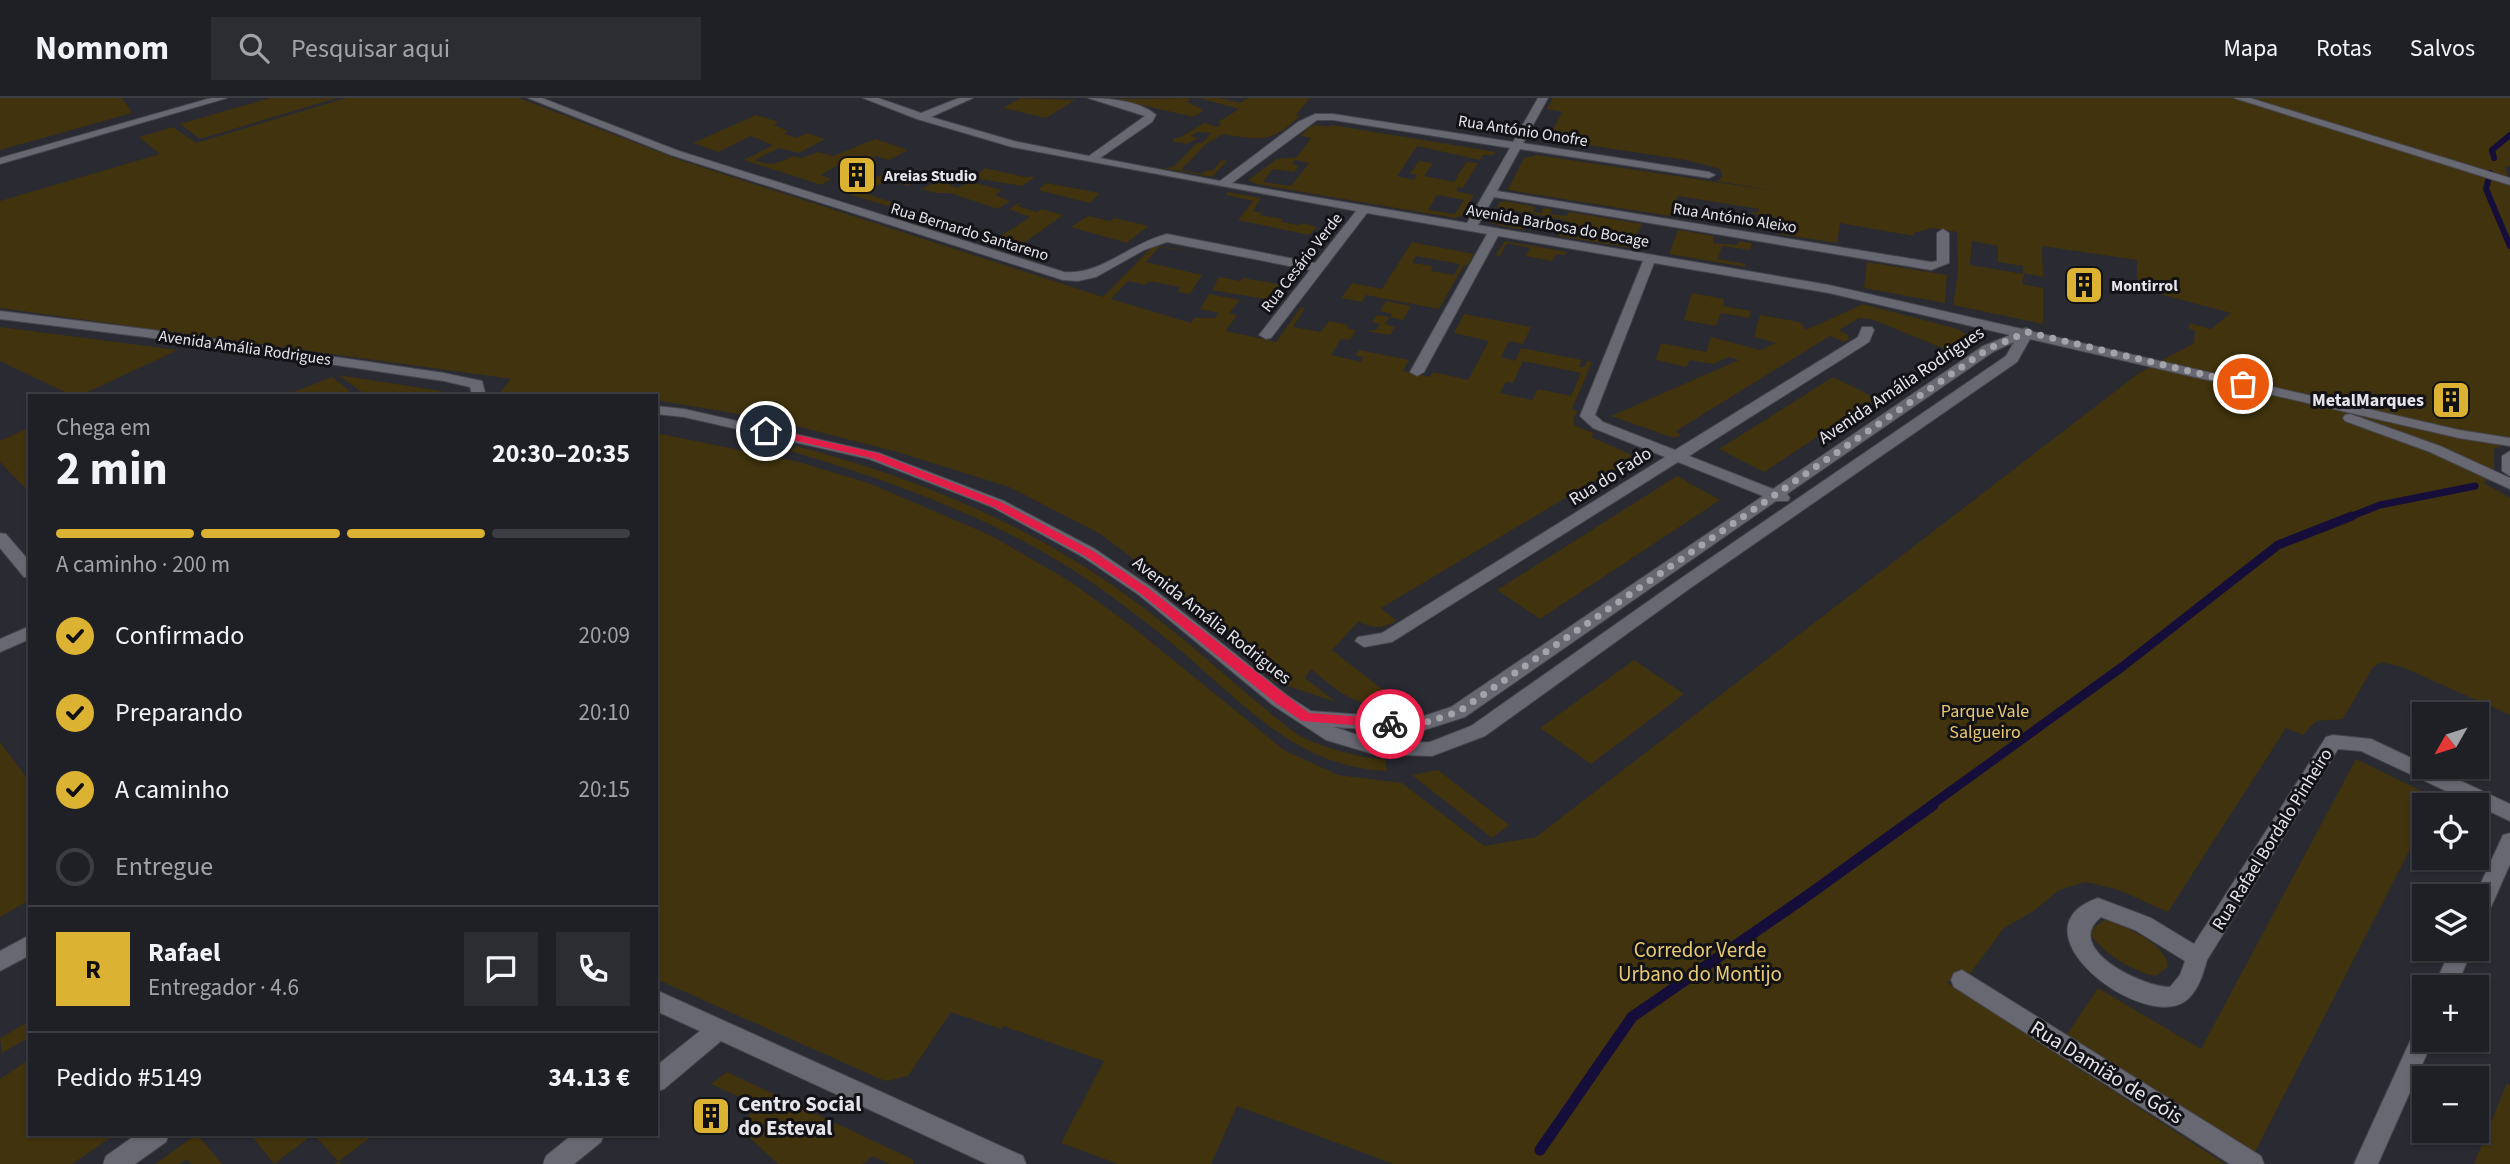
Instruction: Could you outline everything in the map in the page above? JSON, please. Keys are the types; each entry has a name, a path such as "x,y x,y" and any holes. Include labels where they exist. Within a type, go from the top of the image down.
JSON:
{"street":[{"path":"0,161 222,98"},
{"name":"Rua Bernardo Santareno","path":"533,98 676,153 1063,276 1089,277 1103,271 1138,246 1151,240 1167,238 1319,268"},
{"name":"Avenida Barbosa do Bocage","path":"868,98 1012,144 1222,184 1829,289 2027,332 2452,432 2510,442"},
{"path":"922,117 968,98"},
{"path":"1090,160 1151,115 1145,111 1093,98"},
{"path":"1471,227 1543,98"},
{"path":"2239,98 2460,164 2510,182"},
{"path":"2265,98 2510,173"},
{"name":"Rua António Onofre","path":"1222,184 1315,117 1333,117 1709,175"},
{"name":"Rua António Aleixo","path":"1491,193 1931,266 1943,263 1943,233"},
{"name":"Rua Cesário Verde","path":"1266,335 1364,209"},
{"path":"1417,372 1495,231"},
{"path":"1650,258 1587,416 1598,425 1800,505"},
{"name":"Avenida Amália Rodrigues","path":"0,315 153,334 444,377 477,384 479,394"},
{"name":"Rua do Fado","path":"1364,641 1386,638 1864,339 1867,330"},
{"name":"Avenida Amália Rodrigues","path":"1306,718 1392,724 1424,723 1458,712 1988,349 2027,332"},
{"name":"Avenida Amália Rodrigues","path":"658,410 684,413 874,456 998,505 1089,553 1144,591 1306,718 1333,734 1374,747 1407,750 1432,748 1478,731 1683,585 2012,359 2027,332"},
{"name":"Avenida Barbosa do Bocage","path":"2243,384 2435,449 2510,484"},
{"path":"1860,438 1882,449"},
{"path":"2510,456 2510,471"},
{"path":"0,538 28,571"},
{"path":"1664,573 1683,585"},
{"path":"0,646 28,633"},
{"name":"Rua Rafael Bordalo Pinheiro","path":"2197,957 2333,742 2364,744 2510,813"},
{"path":"2489,888 2510,841"},
{"path":"2098,907 2143,923 2197,957 2193,973 2181,990 2171,998 2160,997 2130,986 2102,968 2081,948 2075,937 2077,927 2088,912 2098,907"},
{"path":"0,962 28,945"},
{"name":"Rua Damião de Góis","path":"1962,981 2252,1164"},
{"path":"658,1001 1014,1164"},
{"path":"658,1079 719,1029"},
{"path":"2366,1164 2416,1052"},
{"path":"115,1164 154,1136"},
{"path":"555,1164 590,1136"}],"green space":[{"path":"0,98 122,98 132,113 0,150"},
{"path":"270,98 337,98 200,139 180,124"},
{"path":"346,98 519,98 680,160 1103,297 1153,246 1201,253 1159,247 1146,262 1202,275 1190,294 1178,292 1180,287 1149,281 1146,285 1128,281 1111,299 1191,323 1194,318 1215,318 1219,313 1200,309 1209,294 1240,300 1229,313 1237,315 1226,331 1276,342 1301,307 1305,308 1293,327 1321,332 1329,321 1348,325 1347,328 1356,330 1350,340 1341,339 1331,355 1361,362 1363,357 1355,355 1359,350 1409,360 1403,371 1430,377 1433,372 1468,380 1489,341 1454,333 1464,314 1531,327 1523,344 1509,341 1501,357 1515,361 1521,348 1582,360 1579,367 1584,367 1587,361 1592,362 1572,409 1578,411 1573,418 1575,426 1594,433 1591,437 1630,454 1631,459 1381,608 1396,621 1377,627 1359,621 1332,650 1405,707 1390,708 1365,704 1343,694 1311,669 1305,678 1336,702 1270,680 1280,669 1099,533 1009,487 901,453 773,420 658,400 658,394 502,394 501,391 511,379 0,308 0,201 160,154 139,137 173,127 196,143","holes":["1523,361 1581,373 1571,396 1538,389 1532,400 1500,393 1506,382 1513,383"]},
{"path":"1020,98 1075,100 1046,118 1003,108"},
{"path":"1199,98 1220,98 1240,103 1248,98 1310,98 1296,115 1300,116 1272,136 1256,138 1223,134 1206,144 1181,170 1202,174 1206,170 1212,171 1222,160 1227,161 1212,177 1162,168 1173,167 1211,133 1197,132 1191,136 1198,138 1187,144 1172,141 1175,138 1204,123 1217,127 1221,124 1218,122 1239,109"},
{"path":"1553,98 2510,98 2510,166 2505,167 2510,183 2510,442 2494,449 2494,470 2484,483 2510,498 2510,715 2489,706 2489,702 2481,702 2402,667 2382,662 2373,667 2343,719 2316,721 2303,735 2286,728 2168,912 2119,890 2095,884 2085,882 2059,890 2035,910 2003,929 1969,975 1946,982 2225,1164 1394,1164 1237,1106 1211,1164 1118,1164 1061,1143 1104,1061 1003,1026 1001,1029 951,1012 908,1076 885,1081 658,980 658,433 799,462 871,484 992,536 1071,582 1130,625 1284,750 1338,775 1402,783 1484,846 1536,837 2139,373 2194,343 2195,331 2189,329 2189,323 2211,329 2231,313 2137,288 2137,260 2042,246 2043,277 2024,273 2022,284 2043,288 2043,324 1953,305 1958,272 1957,232 1932,228 1914,233 1914,236 1840,223 1837,243 1779,234 1783,219 1749,213 1758,212 1759,209 1678,196 1670,216 1508,190 1524,158 1537,155 1788,193 1717,181 1723,176 1720,169 1686,160 1548,139 1562,112 1547,109","holes":["1972,241 1998,246 1998,262 2023,266 2023,274 1970,265"]},
{"path":"1115,99 1191,99 1187,102 1204,110 1194,117"},
{"path":"756,115 779,122 774,125 788,131 784,134 797,138 807,133 825,139 799,153 779,148 755,160 765,163 779,162 793,156 802,158 818,152 833,156 875,139 908,150 889,160 876,156 854,167 842,163 821,175 831,179 821,185 744,160 773,145 751,136 718,152 693,143"},
{"path":"1332,125 1496,152 1493,155 1483,155 1480,160 1417,146 1397,176 1414,180 1417,175 1410,174 1419,161 1433,163 1424,176 1454,182 1466,162 1478,163 1463,188 1458,187 1456,191 1474,195 1461,216 1455,218 1256,184 1248,180 1277,159 1297,157 1311,138 1301,136 1309,127","holes":["1295,160 1309,163 1291,186 1263,182 1273,169 1294,172 1299,166 1292,164","1437,195 1464,200 1455,214 1428,210"]},
{"path":"985,168 1035,177 1022,186 981,179 975,183 1002,190 995,195 1010,201 998,209 950,193 922,189 945,176 959,180 949,185 957,188 970,182"},
{"path":"886,172 915,181 908,186 888,180 864,193 903,206 898,209 848,194"},
{"path":"1046,183 1100,193 1090,203 1038,190"},
{"path":"1228,192 1261,198 1253,211 1262,213 1260,215 1283,219 1282,222 1317,227 1309,235 1238,220 1253,201 1226,195"},
{"path":"1500,202 1535,207 1533,212 1541,213 1543,208 1552,209 1550,214 1567,216 1569,212 1642,224 1631,248 1558,236 1565,220 1499,208 1493,219 1525,226 1523,230 1490,223"},
{"path":"1019,203 1018,206 1037,212 1042,209 1063,215 1020,246 996,239 1030,217 1009,209"},
{"path":"1088,216 1110,221 1115,218 1148,226 1127,243 1071,227"},
{"path":"1678,230 1714,236 1713,243 1752,243 1750,250 1722,246 1718,259 1746,264 1745,267 1669,254"},
{"path":"1505,241 1567,252 1565,255 1556,254 1552,261 1526,256 1530,248 1507,243 1500,256 1496,255"},
{"path":"1412,242 1474,254 1468,265 1464,265 1439,309 1366,295 1362,302 1341,298 1352,283 1382,289","holes":["1416,256 1460,264 1454,275 1431,271 1433,266 1412,263"]},
{"path":"1867,262 1947,275 1945,303 1864,288"},
{"path":"1219,277 1289,286 1277,301 1212,290"},
{"path":"1692,293 1724,299 1723,306 1751,311 1749,318 1721,313 1716,326 1684,320"},
{"path":"1386,301 1411,306 1403,320 1380,311"},
{"path":"1863,304 1958,329 1973,340 1964,347 1956,344 1947,350 1871,319 1859,318 1839,330 1848,335 1849,339 1844,342 1830,336 1676,431 1681,435 1674,438 1611,416 1739,360 1729,357 1713,364 1690,360 1686,367 1656,360 1661,343 1706,352 1711,337 1760,350 1776,343 1754,337 1760,315 1800,322 1806,330"},
{"path":"1377,315 1390,317 1385,324 1395,327 1390,335 1366,331 1376,330 1380,324 1372,322"},
{"path":"0,327 178,350 83,394 69,394 0,361"},
{"path":"338,375 441,391 445,394 365,394"},
{"path":"332,377 350,391 342,394 289,394"},
{"path":"1833,377 1876,398 1764,472 1719,449"},
{"path":"28,428 28,491 0,462 0,441"},
{"path":"796,446 884,472 927,488 1011,525 1052,547 1151,613 1298,735 1341,751 1385,760 1387,771 1353,767 1322,757 1294,743 1243,705 1168,640 1116,600 1028,544 928,498 790,451"},
{"path":"1677,476 1720,500 1540,619 1497,590"},
{"path":"1634,660 1684,694 1591,764 1540,728"},
{"path":"0,742 28,779 28,901 0,917"},
{"path":"2356,759 2426,793 2412,793 2412,845 2255,1152 2065,1037 2098,988 2201,1049"},
{"path":"1438,770 1509,825 1492,838 1412,775"},
{"path":"2105,920 2144,937 2161,951 2168,967 2155,976 2138,971 2112,956 2092,936 2093,928"},
{"path":"28,1022 28,1038 2,1053 0,1038"},
{"path":"28,1060 28,1136 113,1136 72,1164 0,1164 0,1079"},
{"path":"727,1072 914,1160 913,1164 889,1164 872,1156 863,1164 778,1164 737,1126 759,1106 711,1084"},
{"path":"2507,1083 2510,1085 2510,1164 2474,1164 2483,1143 2489,1143 2489,1127"},
{"path":"194,1136 199,1136 222,1164 191,1164 187,1159 180,1164 155,1164"},
{"path":"252,1136 311,1136 274,1164"},
{"path":"315,1136 372,1136 339,1161 341,1164 335,1164 338,1161"}],"waterway":[{"path":"2494,158 2492,150 2510,135"},
{"path":"2490,173 2486,189 2510,246"},
{"path":"2347,518 2380,505 2475,486"},
{"path":"1930,806 2122,667 2278,545 2352,516"},
{"path":"1540,1150 1632,1017 1933,805"}],"way so far":[{"path":"1390,724 1424,723 1458,712 1988,349 2027,332 2243,384"}],"place":[{"name":"Areias Studio","path":"857,175"},
{"name":"Montirrol","path":"2084,285"},
{"name":"MetalMarques","path":"2451,400"},
{"name":"Centro Social do Esteval","path":"711,1116"}],"route":[{"path":"766,431 874,456 998,505 1089,553 1144,591 1306,718 1390,724"}],"park label":[{"name":"Parque Vale Salgueiro","path":"1985,721"},
{"name":"Corredor Verde Urbano do Montijo","path":"1700,962"}]}
